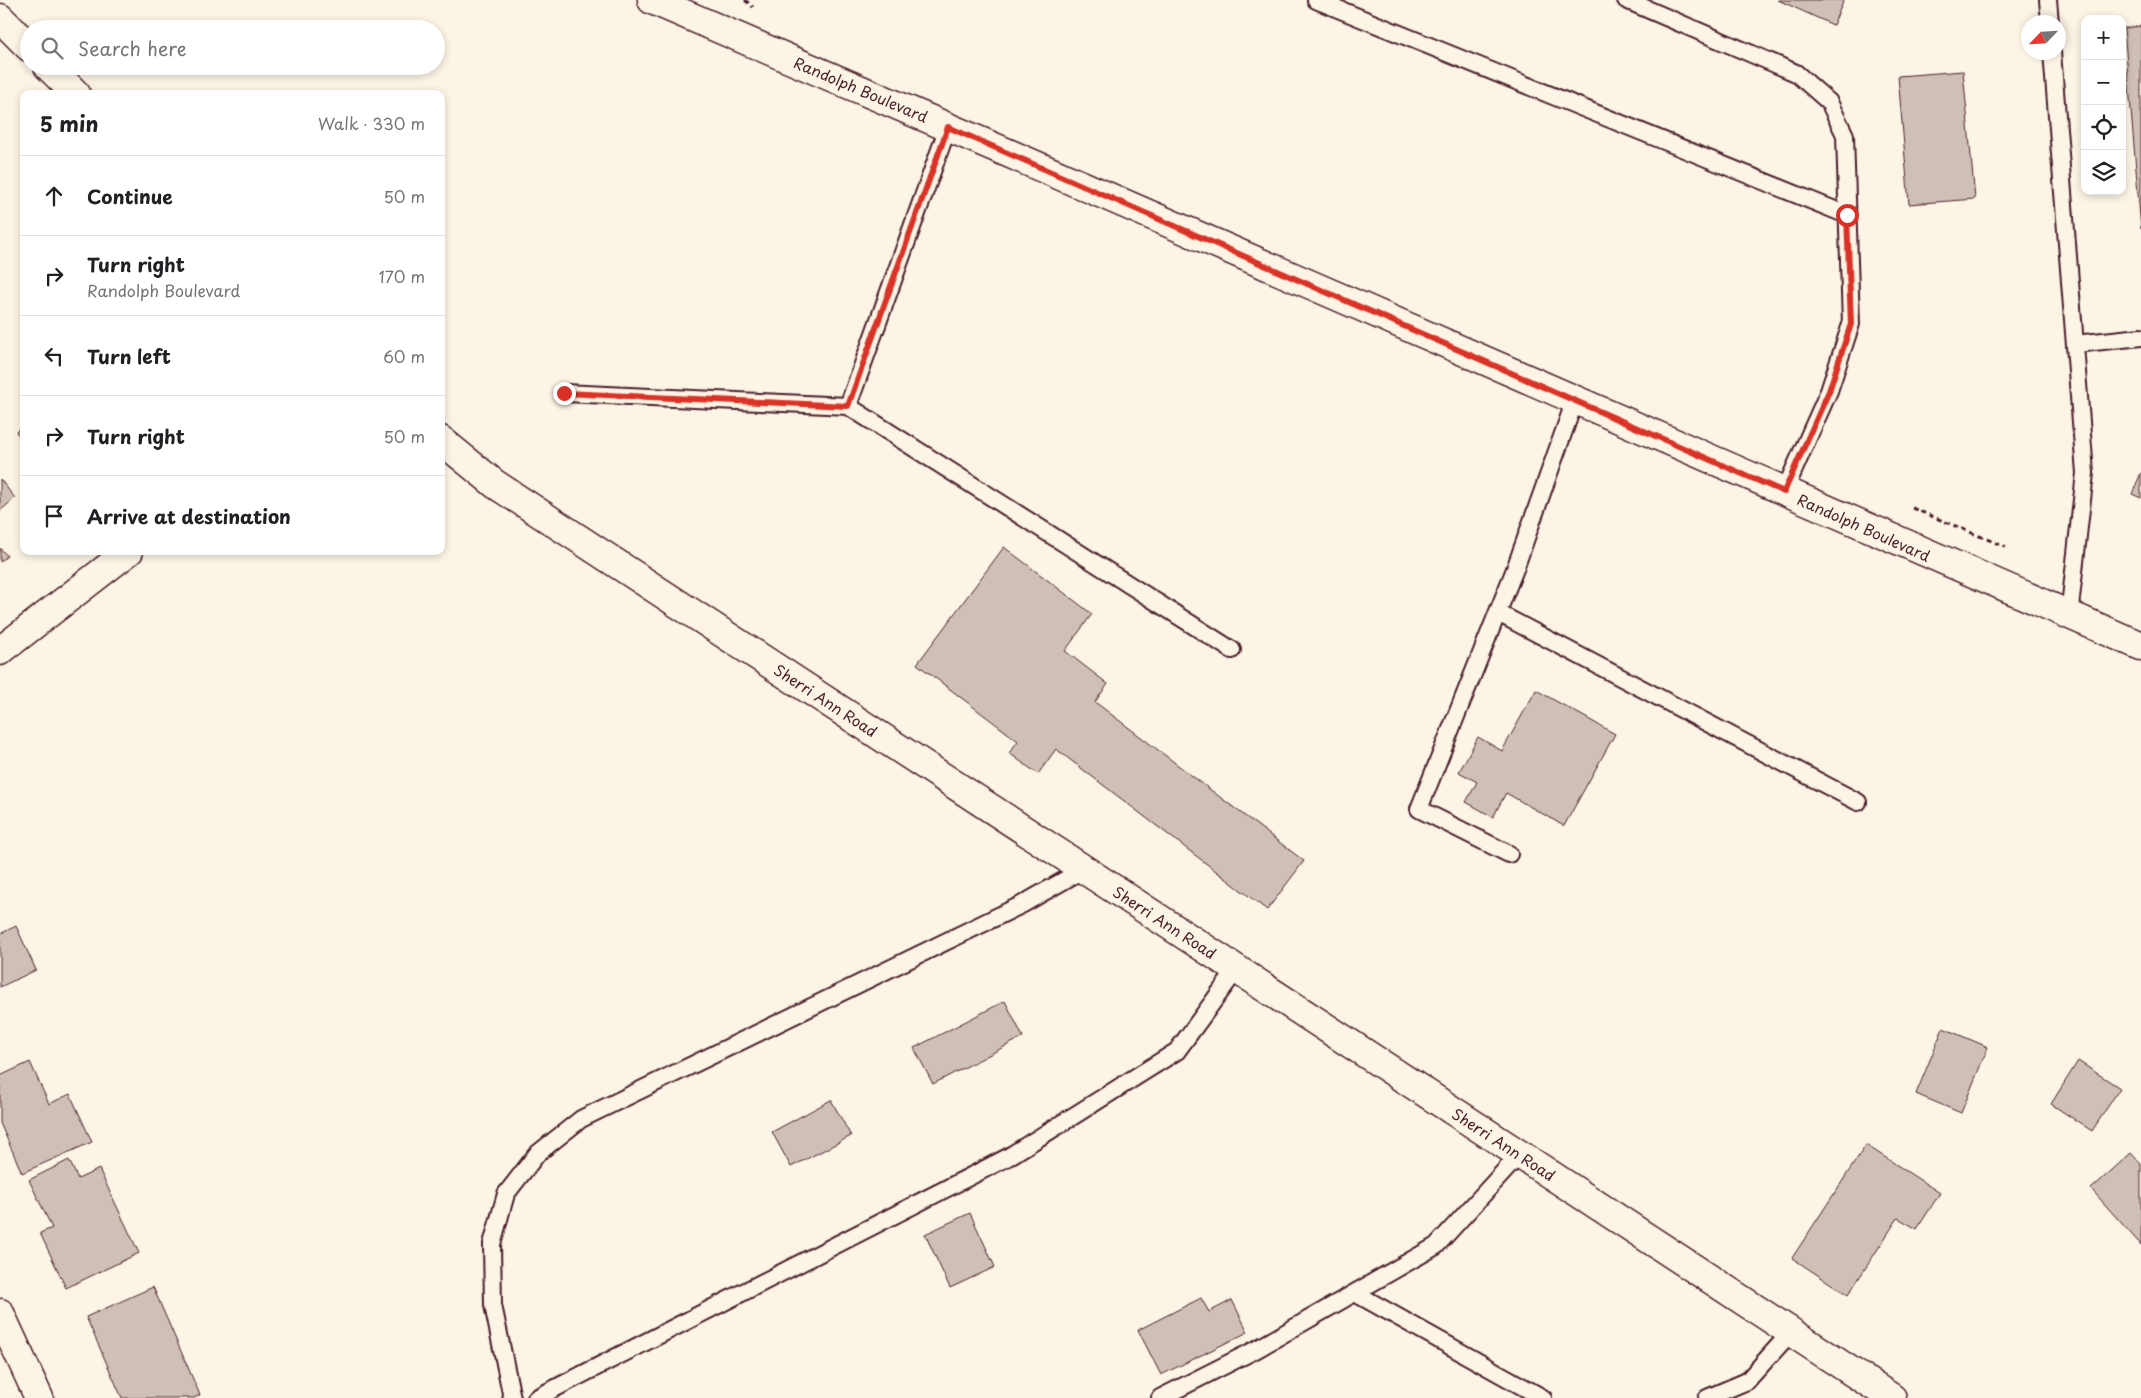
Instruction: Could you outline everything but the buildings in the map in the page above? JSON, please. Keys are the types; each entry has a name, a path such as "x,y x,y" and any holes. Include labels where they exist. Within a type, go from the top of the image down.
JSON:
{"street":[{"name":"Randolph Boulevard","path":"652,0 2141,646"},
{"path":"0,18 20,38"},
{"path":"57,75 72,90"},
{"name":"Sherri Ann Road","path":"445,443 495,484 1791,1332 1880,1395"},
{"path":"0,651 124,555"},
{"path":"0,1313 39,1398"}],"lane":[{"path":"1316,0 1847,215"},
{"path":"1626,0 1796,73 1829,102 1845,135 1851,324 1829,391 1784,492"},
{"path":"2048,0 2049,15"},
{"path":"2053,60 2085,473 2069,616"},
{"path":"848,406 948,127"},
{"path":"2075,344 2141,336"},
{"path":"564,393 848,406 1232,650"},
{"path":"1509,854 1419,809 1498,613 1575,400"},
{"path":"1498,613 1858,802"},
{"path":"512,1398 493,1305 492,1244 506,1194 537,1154 581,1119 1024,904 1084,869"},
{"path":"536,1398 1008,1157 1178,1051 1237,969"},
{"path":"1160,1398 1257,1349 1436,1246 1520,1154"},
{"path":"1355,1293 1544,1398"},
{"path":"1707,1398 1747,1381 1791,1332"}],"route":[{"path":"564,393 848,406 948,127 1784,492 1829,391 1851,324 1847,215"}]}
